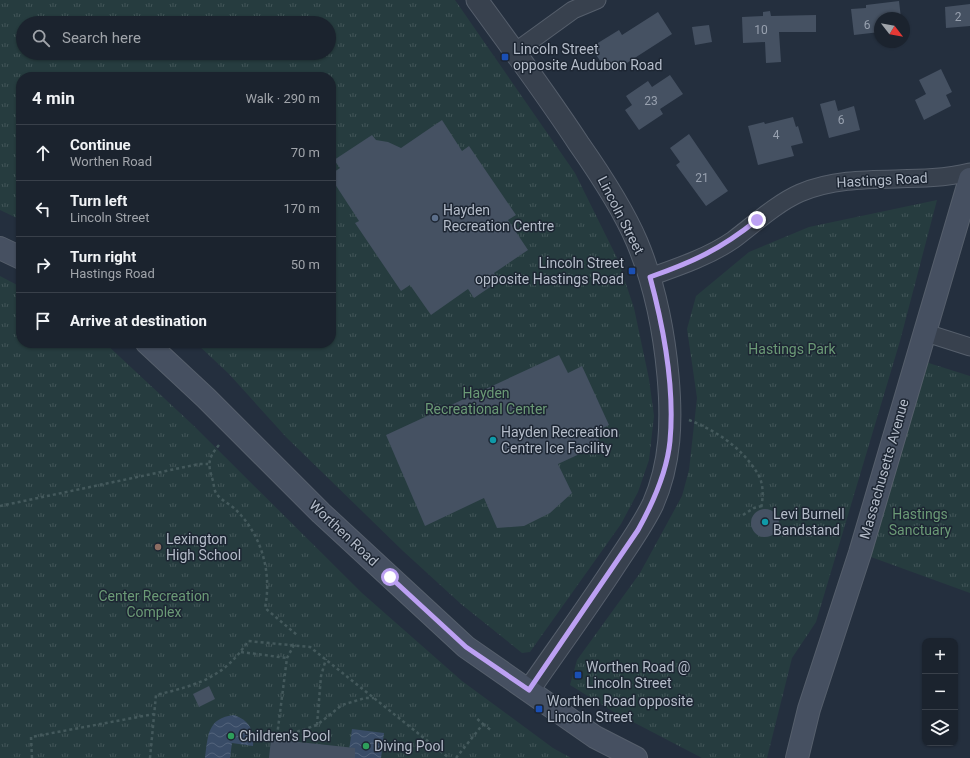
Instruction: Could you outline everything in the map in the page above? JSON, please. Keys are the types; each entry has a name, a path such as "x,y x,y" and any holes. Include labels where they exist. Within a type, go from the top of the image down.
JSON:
{"main road":[{"name":"Massachusetts Avenue","path":"797,758 809,709 860,553 923,332 970,179"},
{"path":"0,248 16,256"},
{"name":"Worthen Road","path":"152,348 206,398 321,513 466,647 595,737 636,758"}],"street":[{"name":"Lincoln Street","path":"476,0 515,52 600,175 637,241 650,277 663,336 671,408 670,442 662,476 653,503 638,530 529,690"},
{"path":"515,52 573,10 597,0"},
{"name":"Hastings Road","path":"650,277 693,262 732,240 757,220 799,193 834,182 950,177 970,172"},
{"path":"923,332 970,347"}],"path":[{"path":"689,420 704,426 726,439 744,455 759,476 762,487 762,508 754,508 743,515"},
{"path":"219,445 213,451 208,464 216,494 232,506 244,518 261,548 267,586 264,608 297,635"},
{"path":"0,506 198,464 208,464"},
{"path":"150,758 156,695 190,686 212,678 241,652 248,641 310,647 326,658 449,758"},
{"path":"294,645 287,658 277,736 287,735 317,725 342,705 365,698 374,698"},
{"path":"241,652 287,658"},
{"path":"317,725 321,676 326,658"},
{"path":"32,758 31,737 154,714"},
{"path":"475,717 492,731"},
{"path":"456,758 483,724"}],"green space":[{"name":"Hayden Recreational Center","path":"0,0 455,0 575,173 618,260 634,308 649,379 654,416 649,460 638,492 621,524 530,652 522,653 461,604 403,551 286,437 229,374 201,348 336,348 336,72 16,72 16,218 0,210"},
{"name":"Hastings Park","path":"937,200 900,341 816,622 792,658 767,758 702,758 612,711 570,685 577,660 640,573 682,496 689,470 697,398 687,329 696,296 749,252 809,227"},
{"name":"Center Recreation Complex","path":"0,276 16,284 16,348 110,348 194,426 362,593 462,681 553,748 571,758 0,758"},
{"name":"Hastings Sanctuary","path":"916,359 970,376 970,593 860,553"}],"water":[{"name":"Children's Pool","path":"234,715 244,720 250,727 253,736 253,746 232,743 230,758 205,758 210,729 218,720"},
{"name":"Diving Pool","path":"352,729 384,733 381,758 348,758"}],"building":[{"path":"899,1 900,12 874,12 874,33 854,35 851,9 866,8 866,5"},
{"path":"970,4 970,26 946,28 945,7"},
{"path":"770,11 771,16 816,15 816,32 779,32 781,62 766,63 765,42 743,43 742,17 763,16 763,12"},
{"path":"658,12 672,34 616,70 613,65 606,70 593,50 595,49 593,46 619,30 622,35"},
{"path":"709,25 712,42 695,45 692,27"},
{"path":"941,69 952,92 946,95 951,106 924,120 915,100 926,94 919,80"},
{"path":"670,75 683,94 660,109 663,114 639,130 625,110 632,105 626,96 648,81 652,87"},
{"path":"835,100 838,111 854,106 860,130 829,138 820,104"},
{"path":"793,117 796,127 798,126 803,143 791,146 794,156 758,165 748,126 764,122 765,124"},
{"name":"Hayden Recreation Centre","path":"442,120 462,151 469,146 516,215 508,220 528,250 494,273 499,281 474,298 468,289 431,315 410,285 401,291 355,223 359,221 336,186 336,171 340,168 336,163 336,159 372,135 376,140 388,142 401,148"},
{"path":"689,134 728,191 706,206 676,165 680,162 670,148"},
{"name":"Hayden Recreation Centre Ice Facility","path":"559,355 568,373 582,366 609,425 595,432 601,444 558,464 572,493 550,513 524,526 497,528 484,498 425,526 386,435"},
{"name":"Levi Burnell Bandstand","path":"765,509 775,513 779,523 775,533 765,537 755,533 751,523 755,513"},
{"path":"209,686 215,699 199,707 193,694"},
{"path":"271,739 355,748 355,758 269,758"}],"place":[{"name":"Lincoln Street opposite Audubon Road","path":"505,57"},
{"name":"Hayden Recreation Centre","path":"435,218"},
{"name":"Lincoln Street opposite Hastings Road","path":"632,271"},
{"name":"Hayden Recreation Centre Ice Facility","path":"493,440"},
{"name":"Levi Burnell Bandstand","path":"765,522"},
{"name":"Lexington High School","path":"158,547"},
{"name":"Worthen Road @ Lincoln Street","path":"578,675"},
{"name":"Worthen Road opposite Lincoln Street","path":"539,709"},
{"name":"Children's Pool","path":"231,736"},
{"name":"Diving Pool","path":"366,746"}],"route":[{"path":"390,577 466,647 529,690 638,530 653,503 662,476 670,442 671,408 667,363 660,320 650,277 693,262 732,240 757,220"}]}
